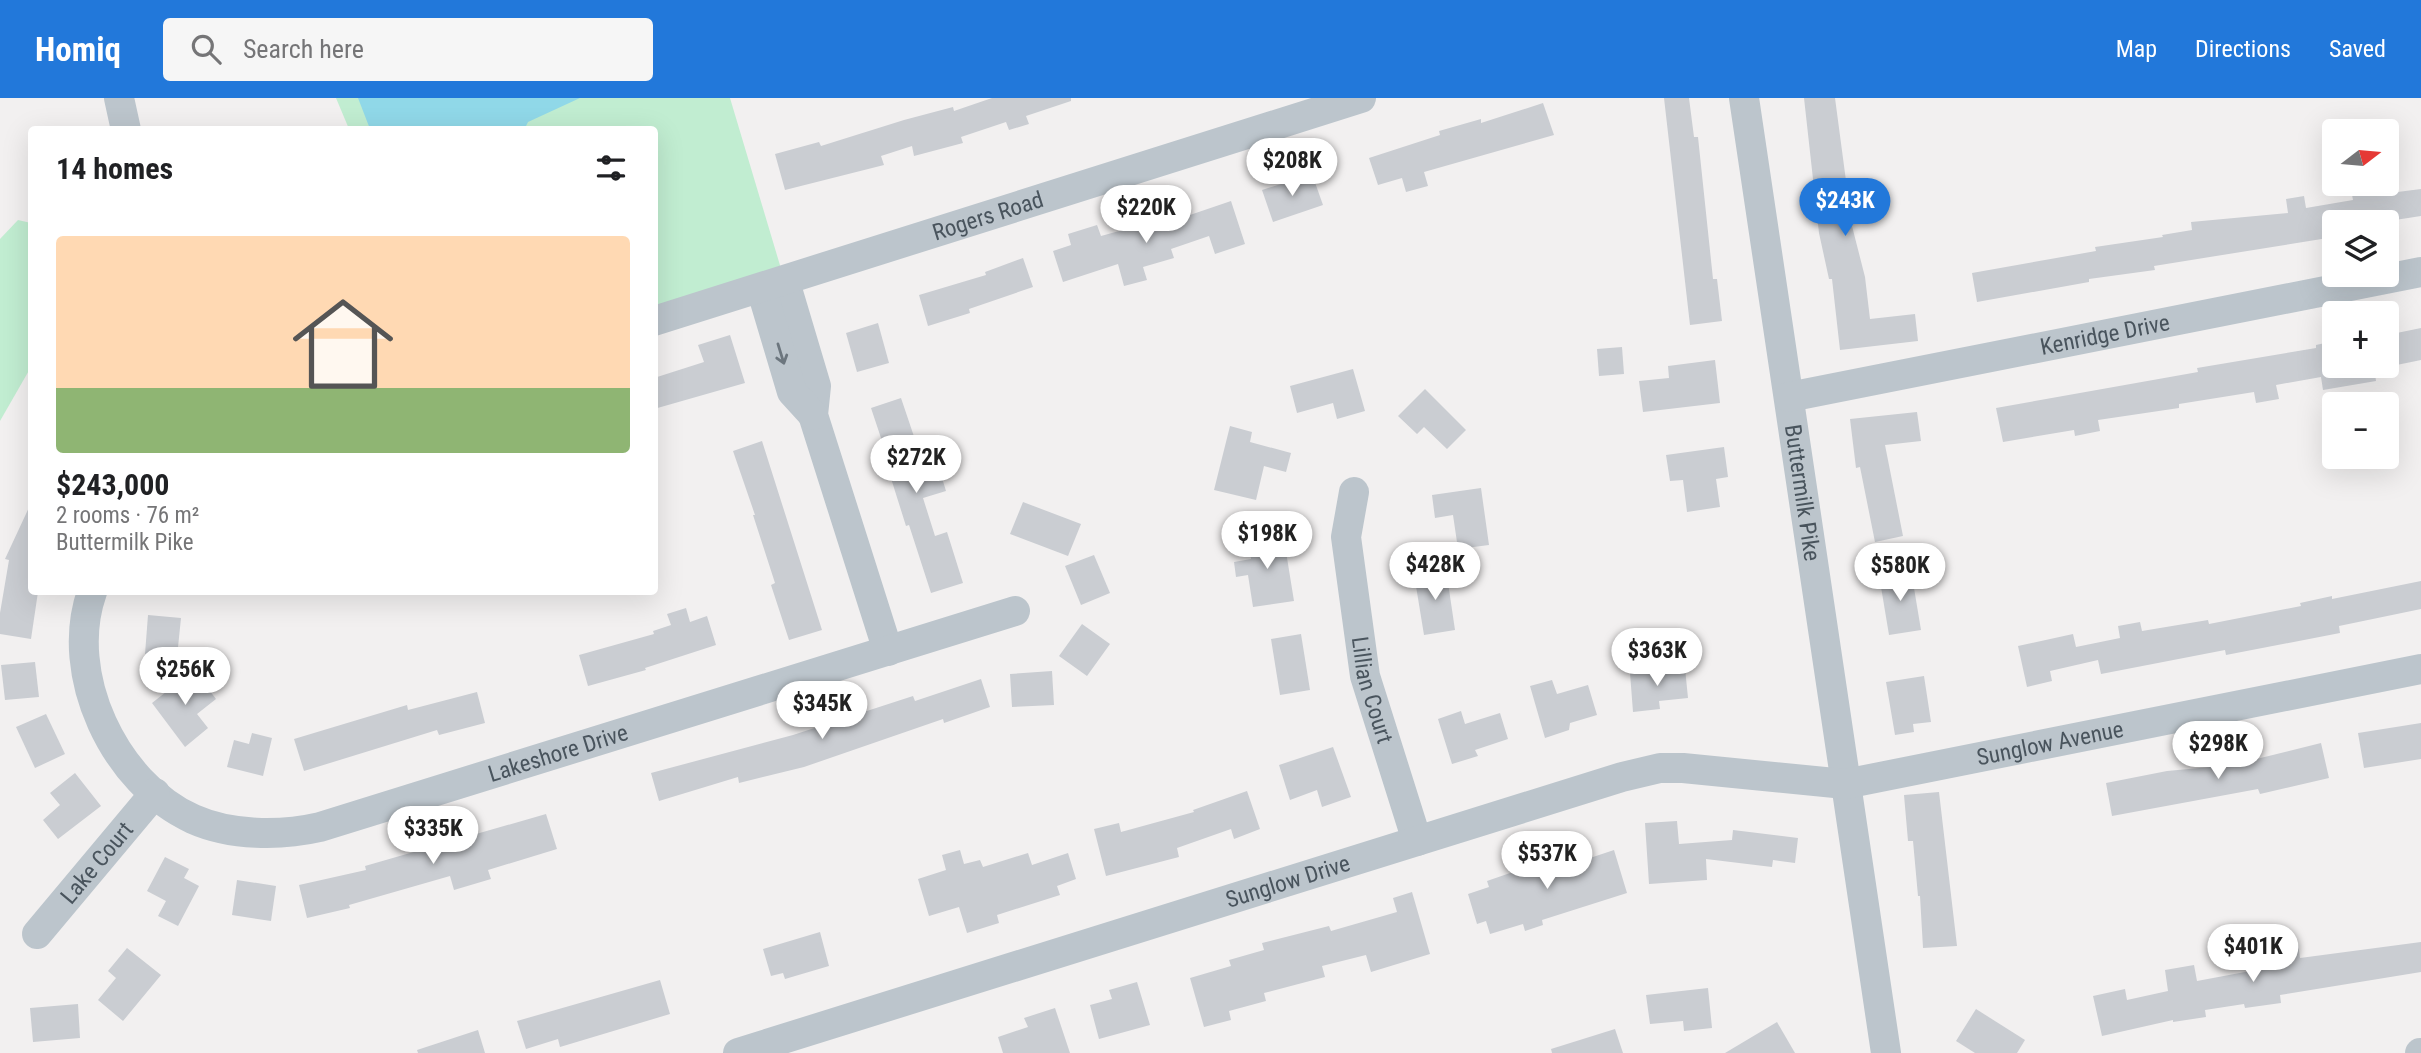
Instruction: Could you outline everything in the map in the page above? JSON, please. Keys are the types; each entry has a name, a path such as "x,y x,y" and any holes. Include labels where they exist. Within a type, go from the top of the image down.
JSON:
{"street":[{"path":"119,98 125,126"},
{"name":"Rogers Road","path":"658,320 1361,98"},
{"name":"Buttermilk Pike","path":"1744,98 1886,1053"},
{"name":"Kenridge Drive","path":"1789,397 2421,272"},
{"path":"773,285 816,386 813,415 888,651"},
{"name":"Lillian Court","path":"1354,492 1346,537 1366,676 1417,841"},
{"name":"Lakeshore Drive","path":"91,595 84,635 89,689 111,740 139,779 183,813 213,826 259,832 302,831 1015,611"},
{"name":"Sunglow Avenue","path":"1845,784 2421,669"},
{"name":"Sunglow Drive","path":"741,1053 1622,777 1660,768 1845,784"},
{"name":"Lake Court","path":"37,934 155,793"}],"green space":[{"path":"336,98 730,98 785,282 658,320 658,126 348,126"},
{"path":"18,220 28,222 28,372 0,421 0,239"}],"water":[{"path":"358,98 580,98 528,122 526,126 369,126"}],"building":[{"path":"992,98 1071,98 1071,101 1026,116 1029,124 1009,130 1006,122 961,137 963,143 914,156 912,146 881,156 884,165 785,190 775,154 819,142 821,146 904,120 953,107 954,111"},
{"path":"1664,98 1689,98 1694,137 1698,137 1713,279 1717,279 1722,321 1690,325"},
{"path":"1804,98 1835,98 1852,226 1865,277 1870,319 1915,314 1918,341 1840,350 1832,279 1829,279 1819,233"},
{"path":"1543,103 1554,135 1424,172 1428,186 1406,192 1402,178 1378,185 1369,158 1440,135 1439,131 1481,119 1481,123"},
{"path":"1312,174 1323,205 1273,222 1262,190"},
{"path":"2421,189 2421,216 2399,219 2399,210 2322,210 2322,239 2154,266 2155,270 2089,279 2089,282 1977,302 1972,273 2096,251 2095,247 2163,237 2162,235 2192,230 2191,222 2288,213 2286,199 2304,196 2306,208 2353,200 2352,196 2399,196 2399,192"},
{"path":"1231,201 1245,244 1215,254 1209,236 1171,249 1174,258 1143,267 1147,280 1124,286 1118,264 1063,282 1053,251 1071,245 1068,234 1097,225 1101,236 1141,225 1144,234 1186,223 1184,217"},
{"path":"1023,258 1033,287 969,309 970,313 928,326 919,295 986,275 985,272"},
{"path":"878,323 889,363 857,372 846,333"},
{"path":"2421,328 2421,360 2399,365 2399,333"},
{"path":"730,335 745,383 658,408 658,377 704,362 698,345"},
{"path":"2322,344 2322,378 2376,378 2376,381 2323,390 2321,377 2276,385 2279,399 2256,403 2254,392 2179,404 2179,408 2098,420 2100,431 2075,436 2074,430 2003,442 1996,408 2198,372 2197,368 2316,348 2316,345"},
{"path":"1622,347 1624,374 1599,376 1597,349"},
{"path":"1715,360 1720,403 1643,412 1639,381 1669,378 1668,366"},
{"path":"1353,369 1365,411 1337,419 1333,403 1297,413 1290,386"},
{"path":"1425,389 1466,430 1447,449 1424,427 1417,434 1398,416"},
{"path":"901,398 926,472 939,468 946,491 923,498 935,536 947,532 963,583 931,593 909,525 906,526 889,472 892,471 871,408"},
{"path":"1917,412 1921,441 1885,445 1903,536 1875,542 1860,467 1856,468 1850,419"},
{"path":"1230,426 1252,432 1250,442 1291,453 1286,472 1264,466 1256,500 1214,490"},
{"path":"762,441 822,630 789,640 771,585 775,583 755,515 733,451"},
{"path":"1724,447 1728,477 1716,479 1720,507 1687,512 1683,480 1670,481 1666,455"},
{"path":"1481,488 1489,545 1458,549 1453,515 1435,518 1432,495"},
{"path":"1023,502 1081,524 1068,556 1010,534"},
{"path":"28,510 28,595 38,595 31,639 0,634 0,613 9,560 5,559"},
{"path":"1283,533 1294,601 1253,607 1248,575 1236,577 1234,562 1251,559 1248,538"},
{"path":"1094,555 1110,593 1081,605 1065,566"},
{"path":"1446,569 1455,630 1424,635 1414,574"},
{"path":"1911,570 1921,630 1889,635 1879,575"},
{"path":"2421,581 2421,609 2339,626 2340,633 2226,655 2225,650 2101,674 2098,660 2050,671 2052,681 2027,687 2018,646 2073,634 2076,647 2120,638 2118,626 2140,622 2142,631 2208,620 2209,624 2301,606 2300,603 2332,596 2332,599"},
{"path":"686,608 690,622 707,616 716,645 645,668 646,670 588,686 579,655 654,634 653,631 671,625 667,614"},
{"path":"148,615 181,618 177,657 145,654"},
{"path":"1082,624 1110,644 1087,676 1059,656"},
{"path":"1301,634 1310,690 1280,695 1271,639"},
{"path":"35,662 39,697 5,700 1,665"},
{"path":"1685,668 1688,698 1659,701 1660,709 1633,712 1630,673"},
{"path":"194,670 216,699 197,714 208,728 185,747 152,703"},
{"path":"1052,671 1054,705 1012,707 1010,674"},
{"path":"1924,676 1931,722 1913,724 1914,732 1895,735 1886,682"},
{"path":"981,679 990,707 944,723 943,719 804,767 739,783 738,777 659,801 651,773 793,735 913,696 915,701"},
{"path":"1552,680 1557,694 1588,685 1597,715 1570,723 1569,730 1545,738 1530,686"},
{"path":"477,692 485,723 439,735 437,730 304,771 294,739 407,705 408,710"},
{"path":"1461,711 1465,724 1500,713 1508,739 1475,750 1478,756 1452,764 1438,719"},
{"path":"46,714 65,754 35,768 16,727"},
{"path":"2421,723 2421,759 2364,768 2358,733"},
{"path":"252,733 272,738 263,776 227,767 234,740 249,744"},
{"path":"2321,743 2329,778 2260,794 2258,789 2112,816 2106,783 2167,771 2232,765"},
{"path":"1333,747 1351,797 1322,807 1317,790 1290,800 1279,765"},
{"path":"75,773 101,806 58,839 43,820 60,805 50,793"},
{"path":"1247,791 1260,829 1234,839 1231,829 1177,848 1179,857 1106,876 1094,829 1119,823 1121,832 1194,812 1193,810"},
{"path":"1939,792 1957,946 1923,948 1920,896 1913,841 1908,841 1904,795"},
{"path":"546,814 557,849 488,870 491,879 454,890 450,876 349,905 350,908 307,918 299,885 366,870 365,866"},
{"path":"1677,821 1679,844 1732,840 1733,830 1798,838 1795,863 1773,860 1772,867 1706,859 1707,880 1649,884 1645,823"},
{"path":"1580,849 1587,859 1614,850 1627,893 1542,920 1543,925 1525,931 1523,924 1490,934 1486,921 1477,924 1468,894 1489,887 1487,881"},
{"path":"960,850 964,864 980,860 983,867 1028,853 1032,865 1068,853 1076,879 1057,886 1060,895 997,915 999,923 967,933 959,907 929,916 918,879 946,870 942,855"},
{"path":"165,857 189,869 184,878 199,886 178,926 158,916 166,901 147,891"},
{"path":"237,880 276,886 271,921 232,915"},
{"path":"1412,892 1430,954 1371,972 1366,955 1322,966 1325,977 1264,993 1266,1001 1229,1011 1231,1020 1204,1027 1190,978 1231,966 1229,960 1264,950 1262,943 1329,926 1331,931 1397,912 1393,898"},
{"path":"820,932 829,966 785,979 783,973 771,976 763,949"},
{"path":"2421,942 2421,972 2280,995 2281,1003 2245,1008 2244,1004 2205,1010 2206,1017 2173,1020 2102,1036 2093,996 2125,989 2127,1000 2168,991 2165,970 2194,965 2197,981 2261,969 2258,949 2298,943 2300,958"},
{"path":"127,948 161,975 123,1021 98,1000 116,978 108,971"},
{"path":"660,980 670,1014 560,1047 558,1039 526,1049 517,1021"},
{"path":"1137,982 1150,1025 1099,1039 1090,1005 1112,999 1109,990"},
{"path":"1708,988 1712,1028 1684,1031 1683,1021 1650,1024 1646,995"},
{"path":"78,1004 80,1038 33,1042 30,1008"},
{"path":"1055,1008 1070,1053 1003,1053 998,1037 1028,1027 1024,1018"},
{"path":"1976,1009 2025,1040 2017,1053 1975,1053 1956,1041"},
{"path":"1777,1022 1795,1053 1725,1053"},
{"path":"1615,1029 1623,1053 1552,1053 1551,1049"},
{"path":"478,1030 485,1053 418,1053 417,1050"}]}
